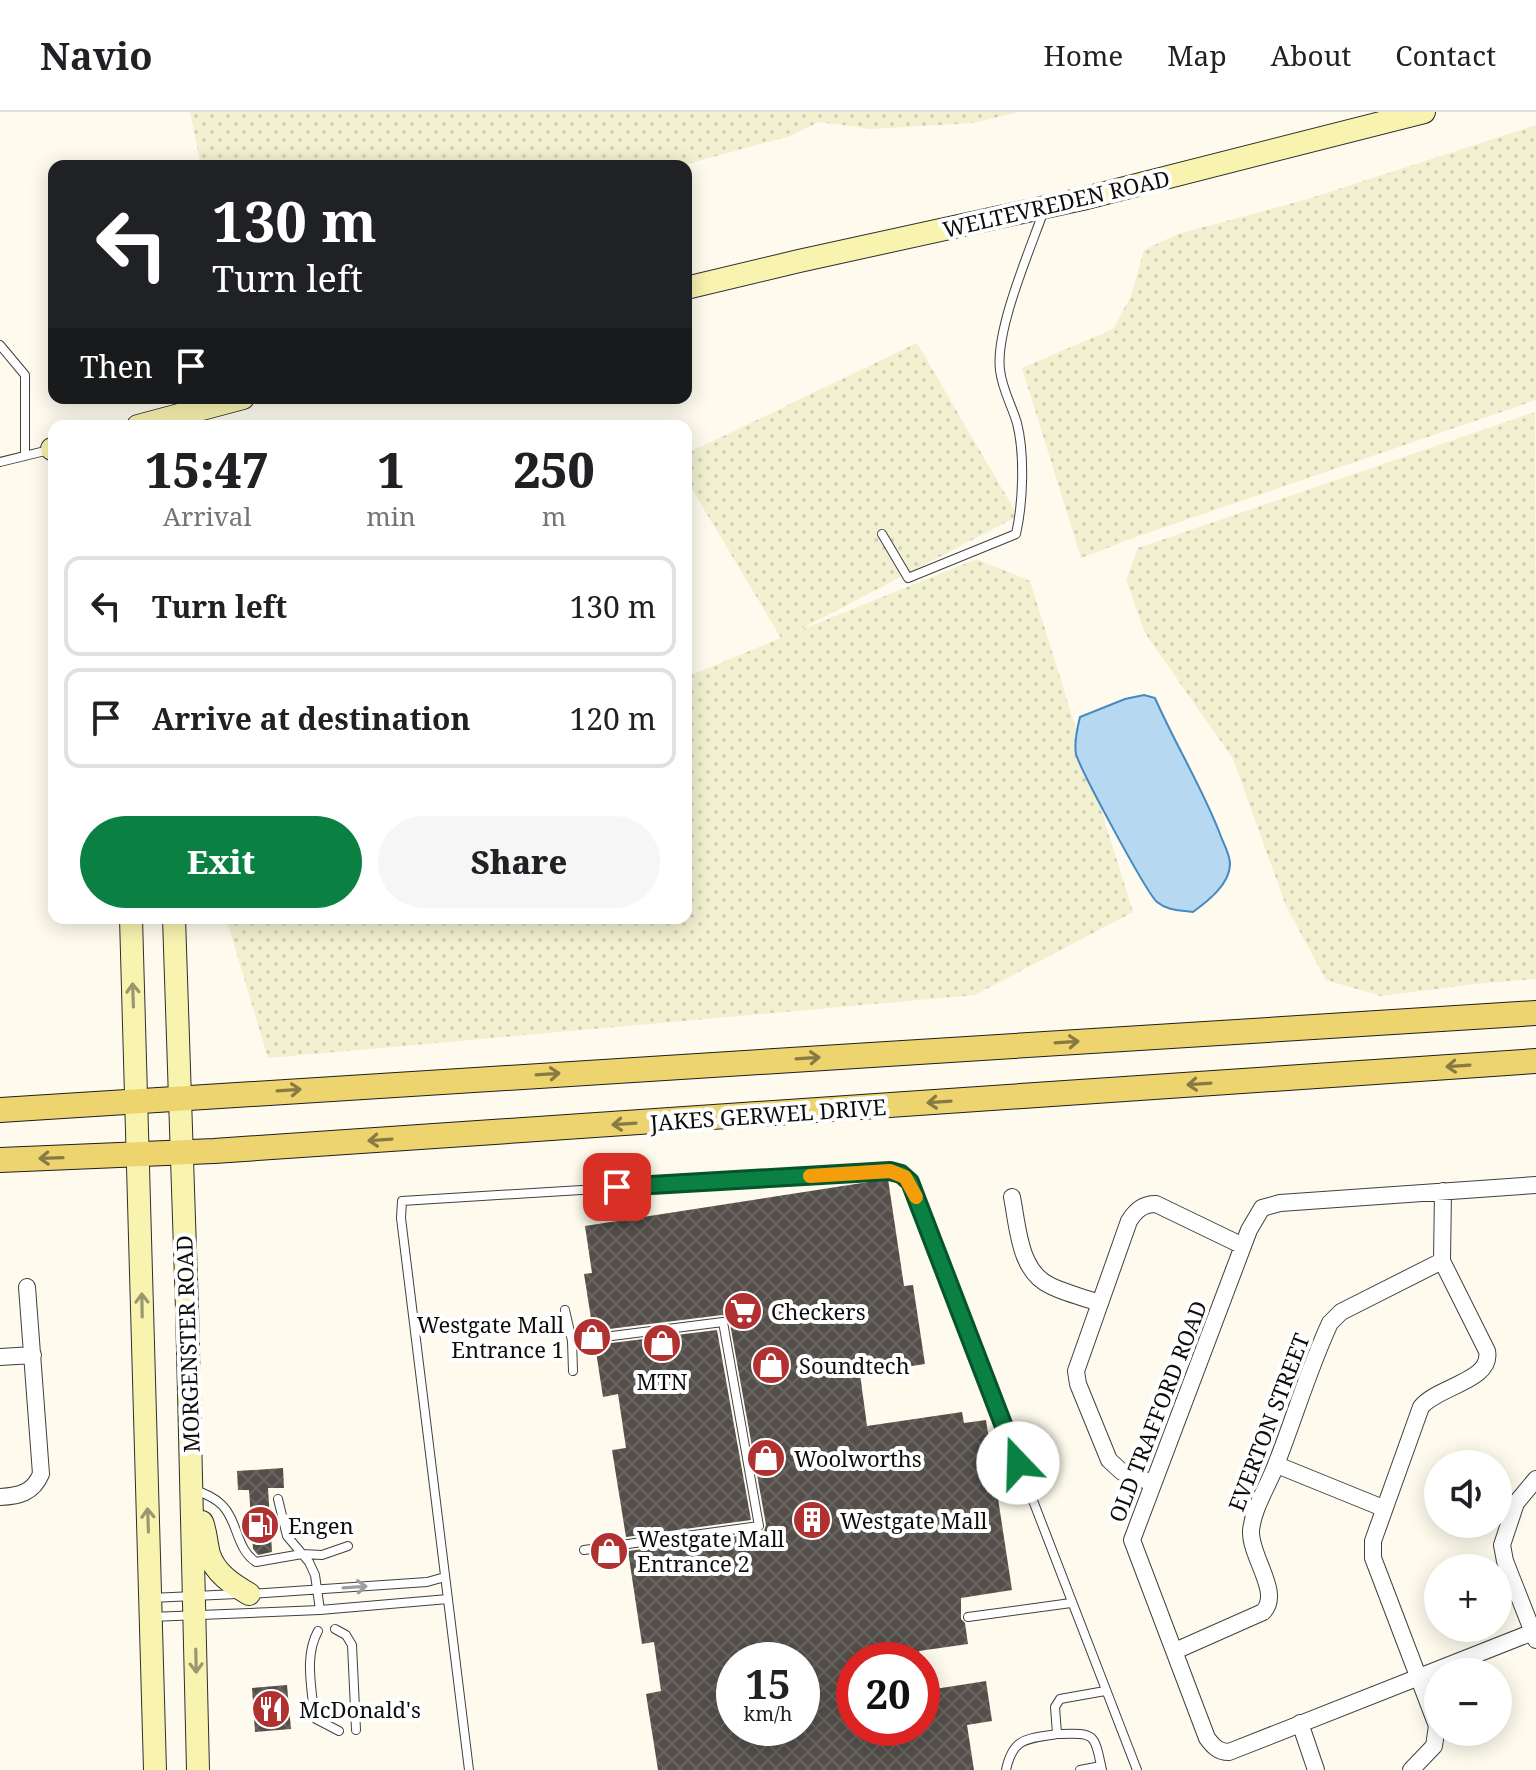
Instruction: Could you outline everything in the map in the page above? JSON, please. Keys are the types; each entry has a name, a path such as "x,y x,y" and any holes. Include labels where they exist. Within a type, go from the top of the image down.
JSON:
{"main road":[{"name":"WELTEVREDEN ROAD","path":"692,287 1045,207 1424,112"},
{"path":"175,420 224,404"},
{"name":"MORGENSTER ROAD","path":"131,924 155,1770"},
{"name":"MORGENSTER ROAD","path":"174,924 198,1770"},
{"path":"0,1110 1536,1013"},
{"name":"JAKES GERWEL DRIVE","path":"0,1160 458,1135 1536,1061"},
{"path":"192,1494 217,1570 230,1583 249,1594"}],"street":[{"name":"OLD TRAFFORD ROAD","path":"1534,1636 1229,1752 1218,1750 1207,1738 1132,1543 1257,1213 1267,1205 1536,1185"},
{"path":"1411,1770 1434,1746 1438,1732 1373,1558 1373,1541 1424,1403 1482,1372 1488,1361 1487,1351 1442,1261 1443,1191"},
{"path":"1012,1197 1021,1245 1033,1273 1050,1286 1100,1303"},
{"path":"1153,1483 1122,1472 1109,1460 1078,1384 1076,1371 1129,1221 1147,1204 1165,1207 1243,1246"},
{"name":"EVERTON STREET","path":"1175,1651 1268,1607 1270,1591 1253,1552 1251,1531 1325,1333 1334,1317 1442,1261"},
{"path":"0,1497 27,1492 36,1485 41,1474 27,1287"},
{"path":"0,1357 33,1355"},
{"path":"1277,1465 1383,1508"},
{"path":"1534,1636 1505,1561 1502,1545 1516,1503 1536,1479"},
{"path":"1300,1723 1316,1770"}],"lane":[{"path":"882,534 908,578 1016,534 1020,517 1021,452 1018,426 999,368 1007,318 1045,207"},
{"path":"0,345 25,375 25,456"},
{"path":"0,462 48,450"},
{"path":"469,1770 401,1218 402,1200 890,1171 901,1174 910,1182 1137,1770"},
{"path":"565,1310 572,1341 573,1371"},
{"path":"572,1341 723,1322 759,1526 584,1550"},
{"path":"192,1494 210,1496 229,1513 245,1552 259,1562 302,1554 330,1553 348,1546"},
{"path":"278,1499 287,1536 312,1567 320,1610"},
{"path":"150,1608 195,1606 249,1594 427,1582 445,1577"},
{"path":"150,1608 195,1606 320,1610 448,1599"},
{"path":"968,1617 1071,1603"},
{"path":"335,1629 349,1637 352,1645 356,1730"},
{"path":"318,1631 312,1641 310,1661 314,1715 339,1731"},
{"path":"1057,1734 1055,1707 1058,1700 1105,1691"},
{"path":"1006,1770 1013,1750 1021,1741 1057,1734 1089,1735 1097,1743 1101,1768 1080,1770"}],"green space":[{"path":"190,112 1019,112 973,123 871,129 819,122 790,136 692,163 692,160 200,160"},
{"path":"1536,125 1536,400 1081,558 1022,368 1113,329 1131,296 1144,250 1178,234 1308,199"},
{"path":"917,343 1018,516 793,633 977,559 1030,581 1133,912 975,995 268,1058 228,924 692,924 692,675 781,638 692,489 692,451"},
{"path":"1535,412 1536,979 1381,996 1326,980 1286,906 1233,759 1145,633 1126,580 1138,548"}],"water":[{"path":"1144,695 1155,698 1205,799 1229,856 1229,871 1222,885 1193,912 1174,910 1157,902 1114,831 1076,754 1080,717"}],"building":[{"name":"Westgate Mall","path":"888,1179 904,1286 913,1285 925,1364 860,1374 867,1426 962,1412 964,1423 986,1420 1012,1590 961,1598 961,1619 965,1623 968,1644 940,1648 940,1642 836,1642 836,1746 940,1746 940,1688 986,1681 992,1721 967,1725 974,1770 658,1770 646,1694 661,1691 654,1642 642,1644 628,1551 760,1533 766,1525 729,1318 722,1315 593,1331 584,1274 592,1273 585,1226"},
{"path":"717,1330 751,1520 626,1537 612,1450 626,1448 618,1394 603,1397 595,1345"},
{"path":"283,1468 284,1488 268,1488 272,1552 258,1555 253,1549 249,1490 238,1490 237,1471"},
{"name":"McDonald's","path":"287,1685 291,1729 255,1732 252,1688"}],"slow traffic":[{"path":"810,1176 890,1171 901,1174 910,1182 916,1197"}],"place":[{"name":"Checkers","path":"743,1311"},
{"name":"Westgate Mall Entrance 1","path":"592,1337"},
{"name":"MTN","path":"662,1343"},
{"name":"Soundtech","path":"771,1365"},
{"name":"Woolworths","path":"766,1458"},
{"name":"Westgate Mall","path":"812,1520"},
{"name":"Engen","path":"260,1525"},
{"name":"Westgate Mall Entrance 2","path":"609,1551"},
{"name":"McDonald's","path":"271,1709"}],"route":[{"path":"617,1187 890,1171 901,1174 910,1182 1018,1463"}]}
